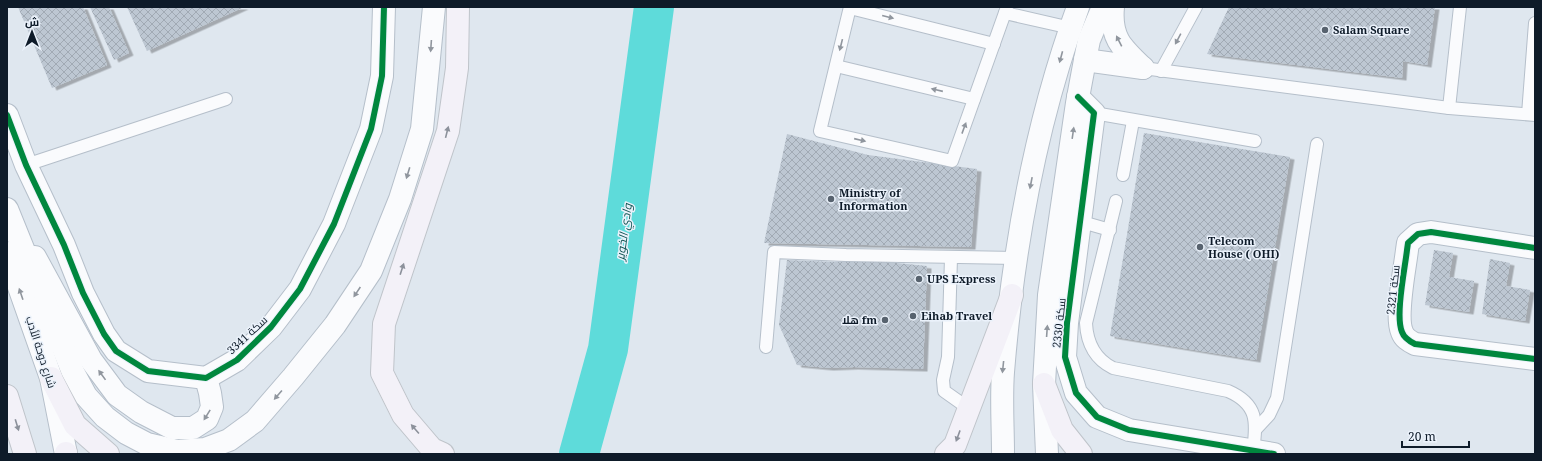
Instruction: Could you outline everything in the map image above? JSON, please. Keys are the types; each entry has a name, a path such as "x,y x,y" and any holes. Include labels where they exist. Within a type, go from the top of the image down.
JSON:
{"main road":[{"path":"443,454 432,449 403,415 382,373 384,324 448,131 457,68 458,7"},
{"path":"946,454 955,445 1012,295"},
{"path":"50,378 75,425 108,454"},
{"path":"1044,384 1062,430 1081,454"},
{"path":"7,396 25,454"}],"street":[{"name":"سكة 3341","path":"206,378 237,360 272,327 300,289 334,224 371,129 382,76 384,7"},
{"path":"8,209 72,370 86,396 105,417 126,432 147,444 177,452 205,448 229,440 255,421 293,377 335,325 371,271 400,200 422,129 434,7"},
{"path":"1003,454 1003,373 1016,258 1039,139 1063,50 1078,7"},
{"path":"1047,454 1044,384 1049,295 1080,157 1078,97 1089,40 1103,7"},
{"path":"1113,7 1112,25 1120,45 1152,69"},
{"path":"1085,60 1152,69"},
{"path":"1078,97 1094,114"},
{"name":"سكة 2330","path":"1094,114 1080,157 1082,222 1068,323 1065,357 1076,393 1097,417 1129,430 1263,452"},
{"path":"7,115 26,165 64,245 83,292 104,334 116,351 148,372 206,378 212,407 207,419 193,428 172,428 141,412 117,395 91,360 8,209"},
{"name":"سكة 2321","path":"1535,248 1432,232 1418,234 1408,243 1399,317 1401,330 1404,336 1415,344 1535,359"},
{"name":"شارع دوحة الأدب","path":"7,253 50,378 66,454"}],"lane":[{"path":"994,44 850,7 820,131 952,162 974,99 994,44 1006,10 1071,28"},
{"path":"1196,7 1152,69 1449,108 1531,115 1535,23"},
{"path":"1449,108 1460,7"},
{"path":"836,66 974,99"},
{"path":"26,165 226,99"},
{"path":"1094,114 1255,141"},
{"path":"1123,175 1133,120"},
{"path":"1256,429 1269,415 1277,398 1317,144"},
{"path":"1116,201 1086,323 1088,342 1092,350 1105,364 1113,368 1228,391 1237,395 1251,409 1263,452"},
{"path":"1082,222 1110,230"},
{"path":"766,346 774,252 952,258 1016,258"},
{"path":"952,258 948,357 943,380 944,391 968,408"}],"building":[{"path":"18,7 83,7 107,65 52,88"},
{"path":"90,7 109,7 129,53 114,60"},
{"path":"127,7 244,7 147,51"},
{"name":"Salam Square","path":"1229,7 1435,7 1427,65 1403,61 1402,78 1207,54"},
{"name":"Telecom House ( OHI)","path":"1144,133 1290,157 1256,360 1110,336"},
{"path":"787,134 868,155 977,169 971,247 764,243"},
{"path":"1434,250 1453,253 1449,277 1474,281 1469,312 1425,305"},
{"path":"1490,259 1510,263 1506,286 1530,290 1525,321 1482,314"},
{"path":"787,260 835,262 866,260 927,266 923,369 854,367 829,368 797,365 779,325"}],"waterway":[{"name":"وادي الخوير","path":"579,454 608,349 654,7"}],"cycle path":[{"path":"7,115 26,165 64,245 83,293 104,334 116,351 148,371 206,378 237,360 271,327 300,289 334,224 371,129 382,76 384,7"},
{"path":"1078,97 1094,113 1067,323 1065,357 1076,393 1097,417 1129,430 1274,454"},
{"path":"1535,248 1431,232 1418,234 1408,243 1400,304 1400,325 1403,334 1407,339 1415,344 1535,359"}],"place":[{"name":"Salam Square","path":"1325,30"},
{"name":"Ministry of Information","path":"831,199"},
{"name":"Telecom House ( OHI)","path":"1200,247"},
{"name":"UPS Express","path":"919,279"},
{"name":"Eihab Travel","path":"913,316"},
{"name":"هلا fm","path":"885,320"}]}
